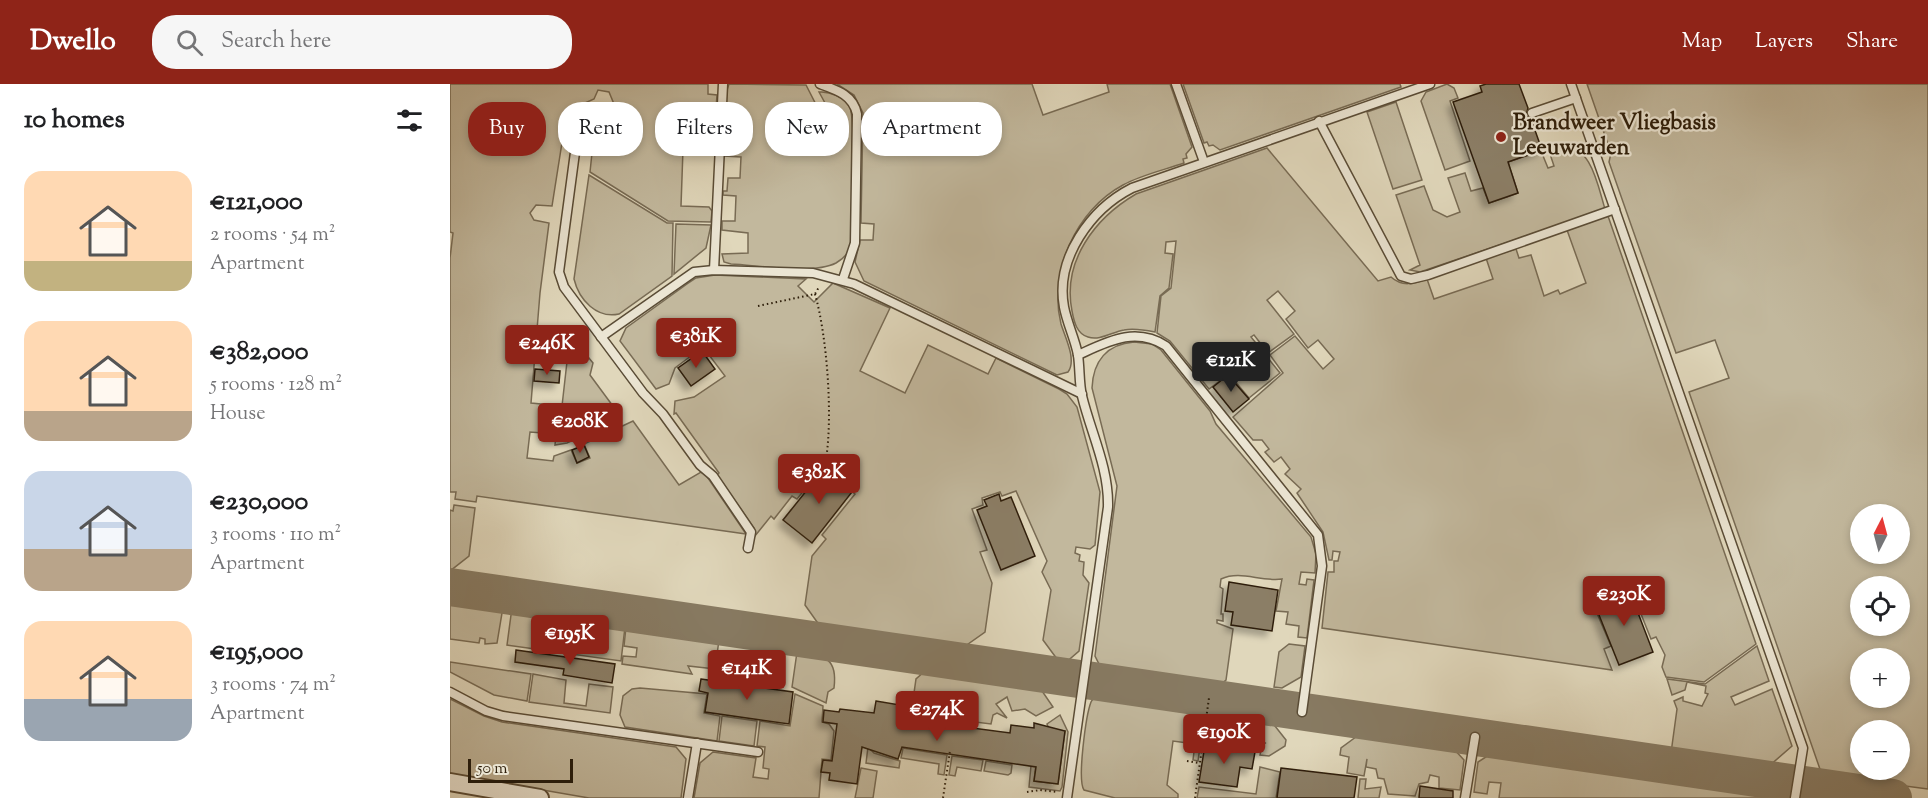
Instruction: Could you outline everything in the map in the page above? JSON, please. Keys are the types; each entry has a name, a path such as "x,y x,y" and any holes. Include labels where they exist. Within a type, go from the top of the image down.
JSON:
{"street":[{"path":"450,782 540,798"}],"lane":[{"path":"714,270 723,84"},
{"path":"820,84 845,94 853,103 857,114 855,243 843,279"},
{"path":"1176,84 1204,162"},
{"path":"1073,798 1067,798 1108,507 1105,472 1082,394 1078,355 1064,306 1066,269 1083,230 1112,198 1132,188 1430,84"},
{"path":"1571,84 1803,748 1795,798"},
{"path":"1532,113 1576,98"},
{"path":"1319,122 1401,276 1412,279 1428,275 1615,209"},
{"path":"575,156 559,272 564,287 736,508 751,532 748,548"},
{"path":"601,337 694,272 714,270 827,275 843,279 1082,394"},
{"path":"1078,355 1123,336 1144,336 1166,345 1318,535 1323,566 1302,712"},
{"path":"450,692 486,711 503,716 758,752"},
{"path":"1465,798 1474,737"},
{"path":"688,798 697,743"}],"path":[{"path":"758,306 815,294 827,275"},
{"path":"815,294 819,306 827,390 829,444 826,459"},
{"path":"1196,798 1209,698"},
{"path":"943,798 950,751"},
{"path":"1187,761 1200,763"},
{"path":"1027,792 1040,790 1059,792 1067,798"}],"shaded area":[{"path":"450,84 708,84 708,94 717,95 716,102 655,102 655,156 683,156 681,206 709,207 712,211 711,222 668,221 590,172 592,156 643,156 643,102 613,102 609,92 598,90 594,99 587,102 558,102 558,156 560,156 552,206 536,205 530,213 534,220 549,223 540,293 531,403 562,406 570,335 593,363 590,375 621,417 567,443 555,445 556,434 530,432 527,458 553,461 554,456 571,450 577,463 590,458 584,444 633,421 679,485 701,472 706,475 746,534 477,496 476,502 455,499 456,492 450,492 450,258 453,233 450,232"},
{"path":"729,84 806,85 815,102 765,102 765,156 849,156 850,108 853,154 851,240 848,252 836,263 826,267 800,269 724,262 722,254 748,253 748,233 722,230 722,221 735,221 736,196 723,195 723,191 727,191 728,178 740,178 741,157 724,156 753,156 753,102 726,102"},
{"path":"837,84 1032,84 1043,115 1109,92 1107,84 1170,84 1192,147 1186,154 1187,158 1183,159 1184,163 1137,178 1106,196 1079,227 1063,264 1059,284 1058,304 1061,324 1071,355 1068,372 1057,375 864,281 855,262 860,240 873,240 874,224 861,223 862,156 1002,156 1002,102 861,102 861,109 854,95"},
{"path":"1183,84 1400,84 1401,87 1220,150 1213,145 1209,146 1207,142 1204,143"},
{"path":"1447,84 1454,88 1458,98 1450,101 1470,161 1445,170 1421,101 1426,92"},
{"path":"1587,84 1928,84 1928,789 1860,780 1910,780 1910,720 1850,720 1850,779 1822,775 1689,392 1729,378 1715,340 1676,353 1609,162 1611,153"},
{"path":"819,92 828,93 844,101 824,102"},
{"path":"1396,102 1422,180 1393,189 1367,112"},
{"path":"1559,143 1579,151 1586,158 1596,177 1605,209 1420,272 1410,270 1420,265 1396,195 1424,186 1433,210 1447,217 1460,212 1448,178 1465,173 1471,191 1483,188 1489,203 1518,193 1508,162 1541,151 1548,168 1554,166 1548,148"},
{"path":"1267,148 1378,281 1391,277 1408,284 1427,279 1434,299 1493,279 1486,258 1516,249 1519,258 1531,255 1544,296 1558,290 1560,294 1586,283 1567,230 1608,216 1756,644 1704,682 1666,677 1662,667 1665,655 1656,637 1651,639 1631,589 1619,594 1616,589 1602,595 1603,600 1593,604 1611,646 1604,649 1612,670 1322,628 1328,572 1334,572 1334,561 1338,561 1340,552 1333,551 1332,560 1329,560 1323,532 1297,493 1301,489 1285,474 1290,469 1281,457 1274,462 1265,452 1269,449 1262,440 1253,440 1233,417 1283,373 1270,355 1295,336 1323,369 1334,359 1318,340 1308,348 1286,319 1295,311 1278,291 1267,300 1294,334 1268,353 1254,335 1251,337 1280,373 1249,398 1229,374 1209,389 1170,341 1157,333 1161,296 1171,288 1176,241 1166,242 1165,253 1173,254 1169,288 1160,296 1155,332 1128,329 1102,337 1088,337 1079,330 1072,311 1070,293 1077,258 1095,228 1107,215 1136,194"},
{"path":"589,175 667,223 673,223 672,276 619,314 603,314 596,311 580,294 574,279"},
{"path":"676,224 711,225 706,248 674,274"},
{"path":"715,275 806,279 798,286 814,302 833,283 890,308 860,371 905,393 928,345 988,374 996,358 1067,394 1077,407 1100,492 1095,545 1090,549 1076,547 1075,553 1080,555 1079,561 1084,562 1083,575 1089,583 1079,651 1064,664 1060,663 1043,640 1051,590 1042,572 1047,561 1016,491 1002,496 1000,492 982,498 983,505 972,509 987,550 980,552 992,583 985,632 961,649 822,629 805,605 812,556 826,539 822,535 855,494 845,486 849,479 838,470 833,475 823,467 797,499 792,496 774,519 771,516 755,536 754,528 717,475 719,473 676,413 674,414 675,401 694,397 725,376 703,347 675,368 669,384 656,389 620,341 626,328 687,284 696,278"},
{"path":"1124,343 1152,344 1161,350 1210,411 1216,424 1311,537 1316,554 1315,573 1301,572 1299,584 1306,585 1307,579 1314,580 1307,638 1298,637 1299,626 1286,624 1288,612 1276,611 1282,579 1236,576 1221,579 1223,621 1217,620 1217,623 1233,629 1226,680 1217,687 1107,670 1099,664 1095,656 1117,486 1092,388 1093,378 1099,362 1109,350"},
{"path":"454,505 475,508 469,556 450,571 450,510 453,511"},
{"path":"450,601 501,609 497,643 485,644 485,639 480,638 479,643 450,639"},
{"path":"515,611 625,627 621,661 507,645 511,615"},
{"path":"626,627 719,640 715,669 688,666 692,674 622,664 623,656 636,657 637,648 624,646"},
{"path":"1289,644 1305,646 1301,677 1282,688 1274,687 1279,652"},
{"path":"1757,646 1769,681 1731,697 1735,705 1772,689 1792,746 1768,767 1671,753 1677,709 1674,701 1683,697 1683,701 1702,706 1708,694 1705,693 1706,686 1687,682 1685,690 1672,695 1667,679 1705,684"},
{"path":"797,652 821,657 827,660 834,669 834,688 828,692 826,703 792,687"},
{"path":"450,662 531,674 527,701 494,695 450,672"},
{"path":"925,671 1040,688 1053,707 1036,716 1025,709 1012,711 1007,697 996,704 1007,718 997,713 993,715 991,724 911,714 916,679"},
{"path":"533,674 566,680 564,703 586,706 589,684 613,687 610,713 529,702"},
{"path":"632,689 707,694 704,713 720,716 717,741 625,727 620,715 623,696"},
{"path":"795,694 823,706 822,722 829,724 834,731 831,760 822,759 819,798 694,798 700,763 713,752 756,758 753,777 768,779 769,769 763,768 765,747 757,746 760,721 790,726"},
{"path":"1098,696 1205,711 1198,761 1193,760 1195,744 1173,741 1167,785 1178,794 1178,798 1115,798 1084,790 1081,774 1085,733 1091,702"},
{"path":"450,699 502,722 676,747 686,759 681,798 589,798 450,774"},
{"path":"1208,712 1271,721 1286,740 1285,746 1269,756 1260,755 1262,744 1266,743 1260,742 1259,749 1204,742"},
{"path":"1060,715 1068,732 1062,787 1060,791 1029,787 1032,755 1037,756 1034,781 1058,784 1065,731 1049,729 1047,724"},
{"path":"722,716 757,721 754,746 719,741"},
{"path":"1360,734 1452,747 1464,760 1460,790 1439,788 1439,777 1430,775 1428,782 1419,784 1415,796 1388,794 1384,779 1378,778 1376,769 1366,767 1367,759 1364,776 1347,773 1349,757 1340,755 1341,748"},
{"path":"868,747 874,753 900,761 899,768 866,763"},
{"path":"903,748 947,755 944,775 938,774 939,764 901,758"},
{"path":"1492,753 1779,795 1784,798 1499,798 1501,783 1489,782 1487,794 1474,792 1478,762"},
{"path":"952,756 983,760 981,771 957,767 955,776 949,775"},
{"path":"986,761 1012,765 1011,773 1008,775 984,771"},
{"path":"1260,767 1280,772 1276,798 1197,798 1199,787 1256,794"},
{"path":"861,768 877,771 873,798 855,798"},
{"path":"1360,779 1366,779 1365,789 1381,787 1379,798 1358,798"}],"building":[{"name":"Brandweer Vliegbasis Leeuwarden","path":"1519,84 1528,108 1526,116 1531,119 1542,150 1508,162 1518,193 1489,203 1453,102 1482,92 1480,86"},
{"path":"702,351 715,369 691,386 678,368"},
{"path":"535,369 560,371 559,383 534,381"},
{"path":"1228,375 1249,399 1233,412 1213,387"},
{"path":"584,445 589,457 577,463 572,450"},
{"path":"823,470 832,477 837,471 849,481 844,486 852,492 812,543 783,520"},
{"path":"999,494 1001,501 1011,497 1035,556 1001,570 977,510 987,506 984,500"},
{"path":"1229,582 1278,590 1272,631 1231,625 1233,612 1225,611"},
{"path":"1617,589 1620,596 1630,592 1653,652 1619,665 1595,605 1605,601 1603,595"},
{"path":"516,650 615,664 612,683 563,675 564,669 515,662"},
{"path":"701,679 793,692 789,724 705,712 708,693 699,691"},
{"path":"876,701 906,706 904,719 1010,733 1011,725 1034,728 1034,723 1065,731 1058,784 1034,781 1036,767 902,747 898,759 862,747 857,784 829,780 830,773 821,772 823,760 832,761 837,724 823,722 824,710 839,712 840,709 874,713"},
{"path":"1205,745 1255,752 1252,769 1240,767 1237,787 1199,782"},
{"path":"1281,768 1357,777 1354,798 1277,798"},
{"path":"1420,786 1453,791 1453,798 1419,798"}],"taxiway":[{"path":"450,587 1893,798"}],"place":[{"name":"Brandweer Vliegbasis Leeuwarden","path":"1501,137"}]}
